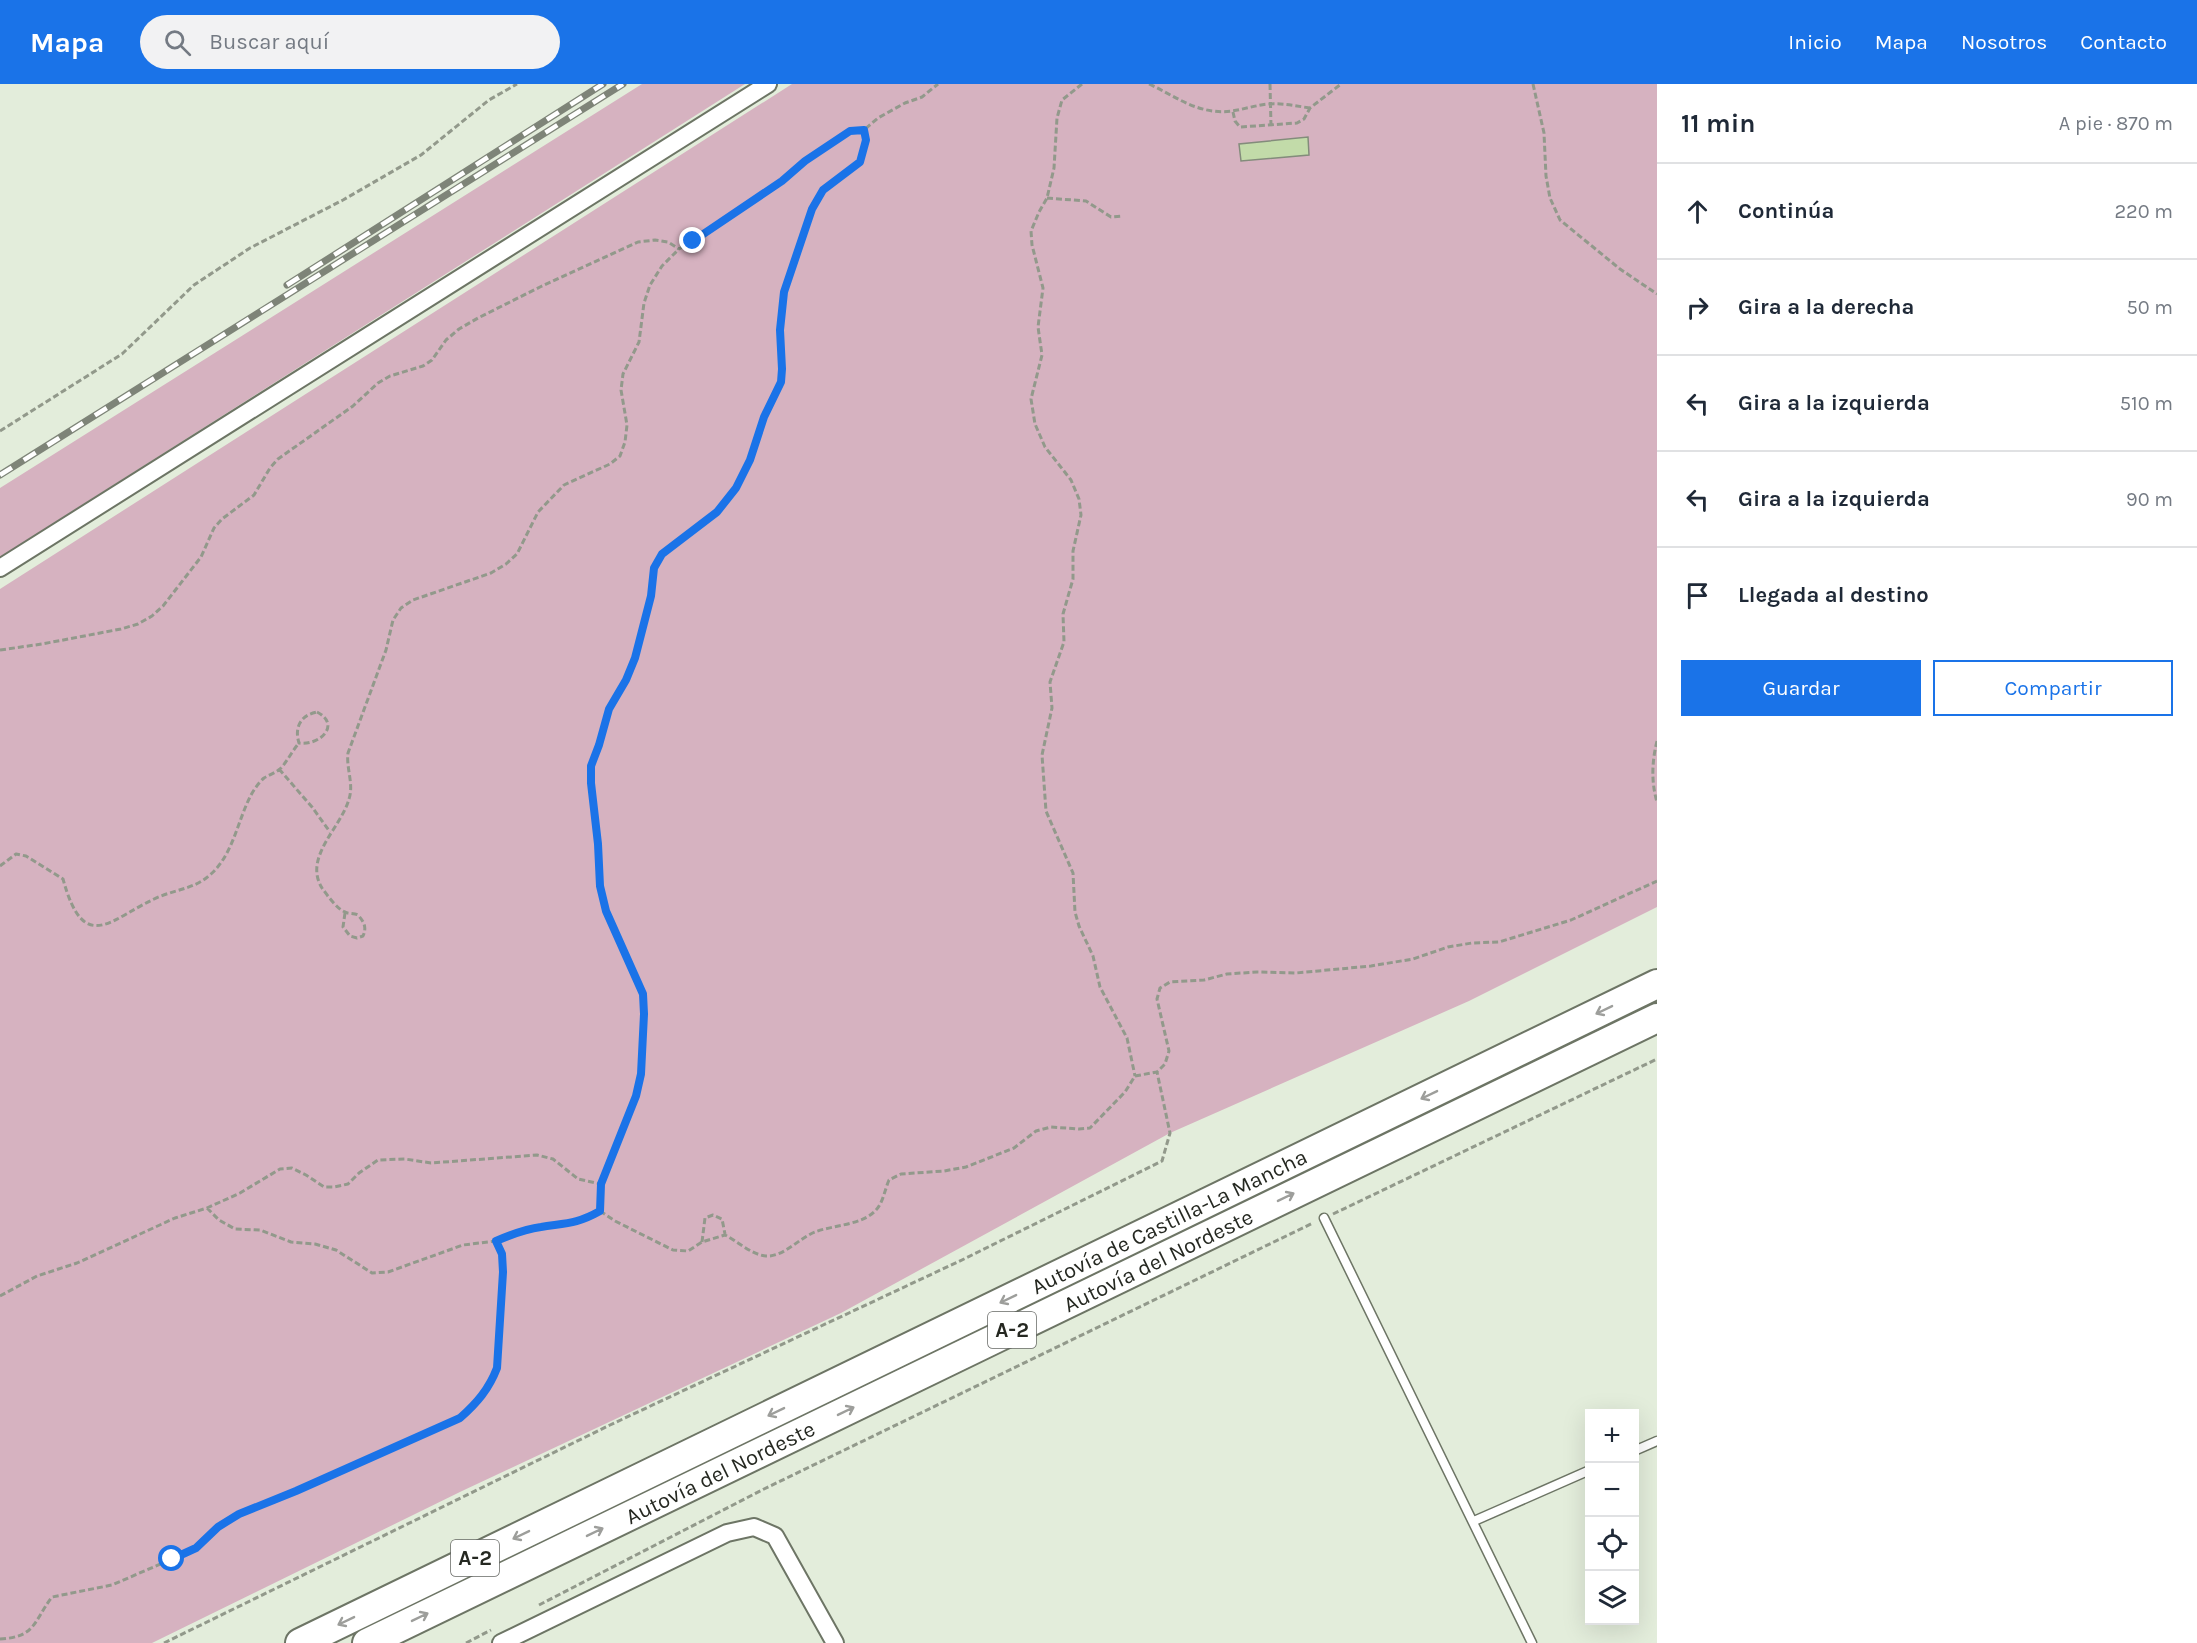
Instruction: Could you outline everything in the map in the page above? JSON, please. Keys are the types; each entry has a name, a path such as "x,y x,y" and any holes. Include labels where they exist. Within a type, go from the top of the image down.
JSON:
{"highway":[{"name":"Autovía de Castilla-La Mancha","path":"300,1643 1657,984"},
{"name":"Autovía del Nordeste","path":"367,1643 1657,1018"}],"street":[{"path":"0,568 768,84"},
{"path":"499,1635 727,1533 754,1527 776,1536 835,1643"}],"lane":[{"path":"1324,1218 1532,1643"},
{"path":"1639,1449 1657,1441"},
{"path":"1474,1521 1585,1472"}],"path":[{"path":"0,431 122,354 194,285 250,248 343,200 421,155 489,100 517,84"},
{"path":"345,913 343,927 350,936 357,938 363,936 366,930 365,923 358,915 345,913 326,893 317,880 316,865 330,832 349,799 351,785 347,765 348,753 386,650 393,620 401,608 413,600 491,573 506,564 517,554 538,512 564,485 610,464 620,456 627,425 621,390 623,374 639,342 644,303 650,285 662,266 679,249 713,229 850,131 864,130 878,118 905,103 922,97 938,84"},
{"path":"600,1211 673,1250 688,1251 702,1242 725,1235 765,1256 780,1254 799,1240 817,1231 838,1227 869,1216 878,1209 889,1180 901,1174 966,1167 1014,1148 1036,1131 1051,1127 1090,1128 1125,1092 1135,1076 1127,1038 1100,987 1093,956 1075,912 1073,873 1046,811 1042,755 1052,708 1050,682 1064,642 1063,614 1072,579 1073,551 1081,515 1079,499 1071,480 1046,447 1035,424 1031,399 1042,355 1038,327 1042,288 1032,245 1032,231 1047,198 1054,168 1057,118 1062,100 1082,84"},
{"path":"1149,84 1189,106 1214,111 1233,112 1269,104 1310,108"},
{"path":"1270,84 1271,126"},
{"path":"1233,112 1235,121 1240,127 1298,123 1304,119 1310,108 1341,84"},
{"path":"1533,84 1544,133 1546,176 1550,198 1560,220 1620,269 1657,294"},
{"path":"600,1211 601,1184 636,1096 641,1074 644,1014 643,994 606,911 600,886 591,766 609,709 626,680 635,658 651,596 654,568 662,554 717,512 736,488 750,460 764,417 781,382 780,330 784,292 812,209 823,190 860,162 866,140 864,130"},
{"path":"1047,198 1086,201 1111,218 1122,216"},
{"path":"0,650 121,629 145,620 163,606 193,569 214,528 222,519 254,495 278,459 354,406 378,383 390,376 423,366 432,360 446,340 478,318 540,286 638,242 654,240 668,242 679,249"},
{"path":"317,712 325,716 328,723 326,733 318,741 309,745 299,743 297,736 302,720 308,714 317,712"},
{"path":"1657,741 1653,758 1654,790 1657,802"},
{"path":"0,866 16,854 26,856 63,879 74,911 84,921 95,926 112,923 161,897 197,886 212,873 225,856 251,796 262,779 279,770 299,743"},
{"path":"279,770 312,807 330,832"},
{"path":"1135,1076 1157,1072 1165,1064 1169,1051 1156,999 1160,988 1170,982 1204,980 1227,974 1296,973 1371,966 1413,959 1448,947 1499,942 1571,920 1657,881"},
{"path":"538,1606 764,1489 1657,1059"},
{"path":"164,1643 610,1425 964,1259 1162,1161 1170,1133 1157,1072"},
{"path":"0,1296 37,1276 77,1263 175,1218 207,1208 240,1193 280,1169 292,1168 324,1186 334,1187 348,1184 358,1173 378,1160 405,1159 431,1163 537,1155 552,1159 578,1179 601,1184"},
{"path":"207,1208 219,1220 235,1228 260,1230 291,1242 315,1244 336,1250 372,1273 388,1272 463,1245 496,1241 513,1233 532,1229 569,1225 600,1211"},
{"path":"702,1242 705,1218 713,1215 722,1220 725,1235"},
{"path":"0,1639 20,1637 33,1628 52,1597 112,1585 172,1559 196,1548 218,1527 239,1514 460,1418 477,1402 491,1383 497,1368 503,1272 502,1254 496,1241"},
{"path":"466,1643 499,1635"}],"shaded area":[{"path":"642,84 745,84 0,557 0,488"},
{"path":"792,84 1657,84 1657,907 1469,1001 1170,1133 841,1313 462,1491 152,1643 0,1643 0,589"}],"building":[{"path":"1308,137 1309,155 1241,161 1239,144"}],"railway":[{"path":"287,285 603,84"},
{"path":"0,475 623,84"}],"route":[{"path":"172,1559 196,1548 218,1527 239,1514 460,1418 477,1402 491,1383 497,1368 503,1272 502,1254 496,1241 513,1233 541,1227 569,1225 600,1211 601,1184 628,1120 641,1074 644,1014 643,994 606,911 600,886 591,766 609,709 626,680 635,658 651,596 654,568 662,554 717,512 736,488 750,460 764,417 781,382 780,330 784,292 812,209 823,190 860,162 866,140 864,130 850,131 805,161 782,181 693,241"}]}
